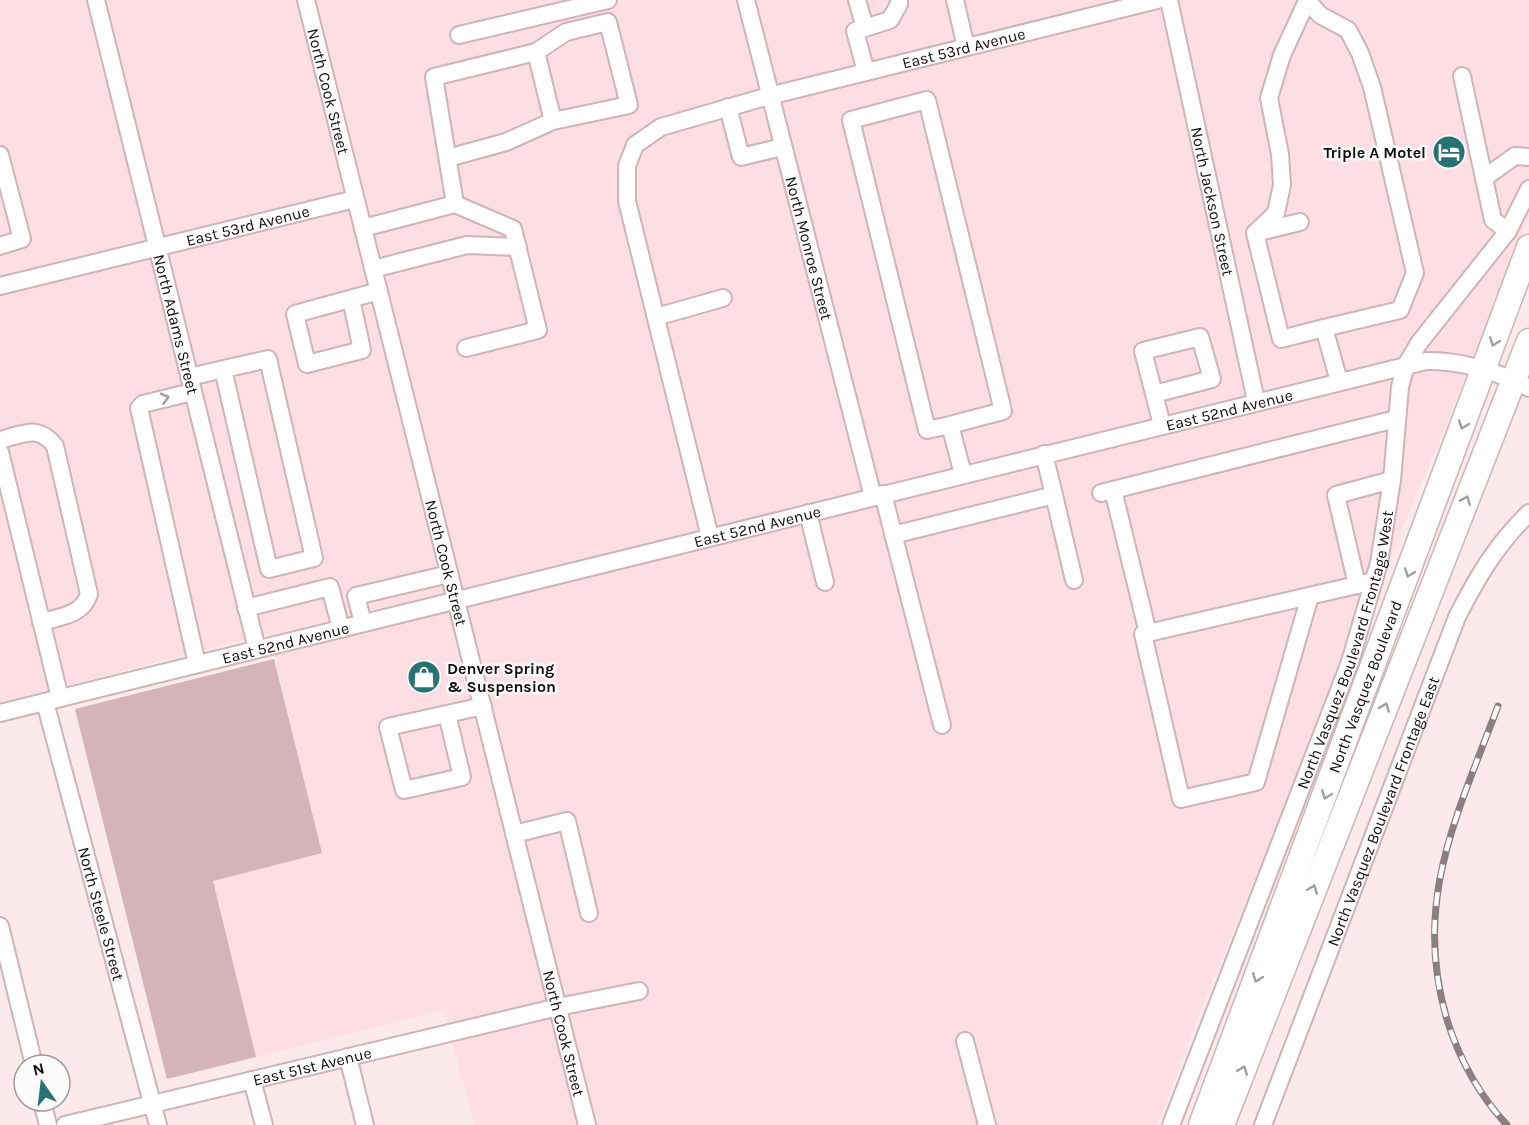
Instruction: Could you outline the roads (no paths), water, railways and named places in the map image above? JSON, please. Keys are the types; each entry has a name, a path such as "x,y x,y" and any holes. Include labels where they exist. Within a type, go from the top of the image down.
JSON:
{"highway":[{"name":"North Vasquez Boulevard","path":"1201,1125 1529,247"},
{"name":"North Vasquez Boulevard","path":"1222,1125 1521,384 1529,341"}],"street":[{"name":"North Adams Street","path":"96,0 257,650"},
{"name":"North Cook Street","path":"306,0 587,1125"},
{"path":"459,35 608,0"},
{"name":"North Monroe Street","path":"746,0 782,147 878,495 893,535 942,725"},
{"path":"858,0 865,28"},
{"path":"866,72 855,31 890,20 899,0"},
{"path":"955,0 966,47"},
{"name":"East 53rd Avenue","path":"710,537 627,201 627,166 635,145 661,127 728,107 1157,0"},
{"name":"North Jackson Street","path":"1169,0 1256,402"},
{"path":"1307,1 1320,15 1348,30 1360,53 1372,87 1415,273 1400,310 1281,339 1255,233 1276,213 1282,185 1280,154 1269,98 1282,55 1307,1"},
{"path":"447,158 506,142 553,121 629,105 608,22 566,32 536,52 434,76 447,158 455,204"},
{"path":"536,52 553,121"},
{"path":"1462,76 1493,220 1508,231"},
{"path":"927,100 1003,411 950,425 927,430 851,120 927,100"},
{"path":"728,107 741,157 782,147"},
{"path":"0,155 22,239 0,246"},
{"path":"1484,178 1515,156 1529,157"},
{"name":"North Vasquez Boulevard Frontage West","path":"1171,1125 1350,662 1374,581 1392,480 1396,419 1400,387 1406,365 1419,343 1508,231 1529,189"},
{"name":"East 53rd Avenue","path":"0,286 355,199"},
{"path":"363,228 455,204 513,229 538,330 466,348"},
{"path":"1255,233 1300,222"},
{"path":"373,269 466,245 518,247"},
{"path":"351,299 362,350 307,364 295,314 379,291"},
{"path":"656,317 723,298"},
{"path":"1324,328 1339,381"},
{"path":"1154,394 1212,379 1200,337 1143,351 1154,394 1162,425"},
{"path":"197,664 139,408 143,404 223,369 267,359 314,558 269,569 223,369"},
{"name":"East 52nd Avenue","path":"0,713 1406,365 1440,361 1483,370 1521,384"},
{"path":"1148,633 1107,492 1396,419"},
{"path":"950,425 963,474"},
{"path":"0,440 32,431 40,432 55,446 89,594 86,603 72,614 41,622"},
{"name":"North Steele Street","path":"0,453 41,622 52,700 158,1125"},
{"path":"1044,454 1074,580"},
{"path":"1357,585 1336,495 1392,480"},
{"path":"893,535 1054,495"},
{"path":"808,513 825,582"},
{"name":"North Vasquez Boulevard Frontage East","path":"1263,1125 1457,616 1480,571 1506,536 1529,513"},
{"path":"363,623 356,596 449,574"},
{"path":"1310,596 1256,782 1181,799 1143,634 1374,581"},
{"path":"246,608 330,587 341,629"},
{"path":"447,714 462,777 404,790 388,727 483,706"},
{"path":"514,834 567,821 589,913"},
{"path":"0,926 30,1053"},
{"name":"East 51st Avenue","path":"65,1125 558,1007 639,991"},
{"path":"965,1041 987,1125"},
{"path":"348,1057 365,1125"},
{"path":"252,1080 264,1125"}],"railway":[{"path":"1498,706 1454,823 1437,899 1434,938 1438,979 1453,1037 1480,1090 1507,1125"}],"place":[{"name":"Triple A Motel","path":"1449,152"},
{"name":"Denver Spring & Suspension","path":"424,677"}]}
